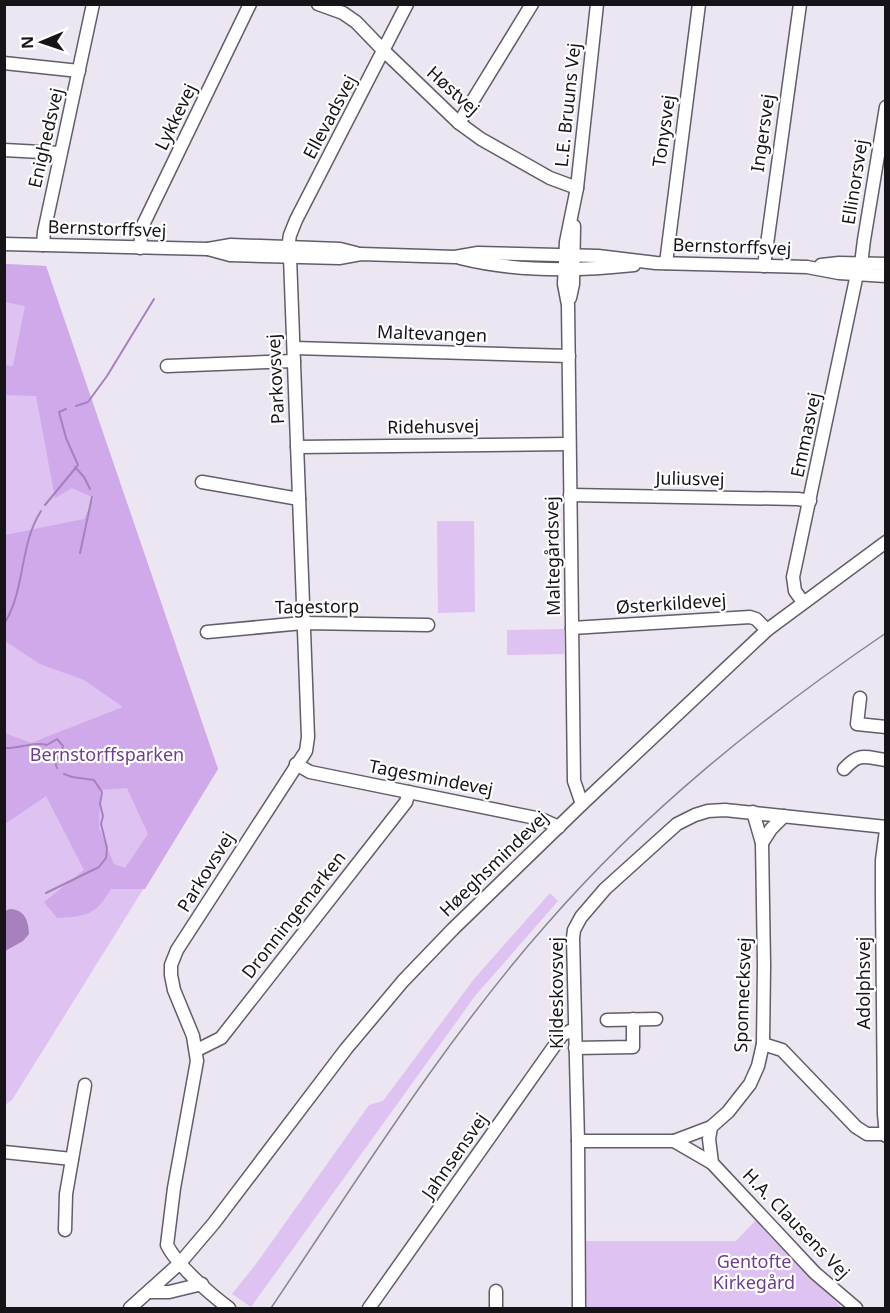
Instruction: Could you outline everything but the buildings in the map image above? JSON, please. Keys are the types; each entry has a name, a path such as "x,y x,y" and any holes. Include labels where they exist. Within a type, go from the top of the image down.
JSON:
{"street":[{"name":"Enighedsvej","path":"43,245 60,153 93,4"},
{"name":"Lykkevej","path":"140,248 142,227 250,4"},
{"name":"Høstvej","path":"318,4 356,22 459,123 481,139 550,178 569,187 577,188"},
{"name":"Ellevadsvej","path":"289,252 290,235 296,220 407,4"},
{"path":"459,123 532,4"},
{"name":"L.E. Bruuns Vej","path":"569,262 597,4"},
{"name":"Tonysvej","path":"661,263 699,4"},
{"name":"Ingersvej","path":"764,266 800,4"},
{"path":"4,63 79,71"},
{"name":"Ellinorsvej","path":"859,269 885,107"},
{"path":"4,150 60,153"},
{"name":"Bernstorffsvej","path":"4,244 208,249 231,245 289,252 340,249 361,254 455,257 478,262 661,263 859,269 885,276"},
{"name":"Parkovsvej","path":"180,1263 170,1251 167,1239 197,1050 174,990 171,975 173,958 306,751 308,737 289,252"},
{"name":"Maltegårdsvej","path":"569,262 573,284 568,305 574,781 582,804"},
{"name":"Bernstorffsvej","path":"859,269 885,264"},
{"name":"Emmasvej","path":"802,602 795,591 793,577 859,269"},
{"name":"Maltevangen","path":"167,366 294,355 569,356"},
{"name":"Ridehusvej","path":"297,447 569,444"},
{"path":"202,482 299,499"},
{"name":"Juliusvej","path":"570,495 810,501"},
{"name":"Høeghsmindevej","path":"130,1308 180,1263 214,1223 334,1063 403,981 453,929 767,630 885,542"},
{"name":"Østerkildevej","path":"572,628 750,617 756,619 767,630"},
{"name":"Tagestorp","path":"207,632 303,623 428,625"},
{"path":"860,698 857,724 885,726"},
{"path":"844,769 859,757 885,760"},
{"name":"Tagesmindevej","path":"296,764 310,772 541,819 559,827"},
{"name":"Dronningemarken","path":"197,1050 221,1038 406,802 409,792"},
{"name":"Kildeskovsvej","path":"579,1308 573,938 574,930 586,911 605,889 677,824 708,811 753,812 885,829"},
{"name":"Sponnecksvej","path":"674,1141 711,1126 738,1101 750,1084 758,1066 763,1044 762,843 753,812"},
{"path":"762,843 771,829 784,816"},
{"name":"Adolphsvej","path":"885,829 882,898 885,1135"},
{"path":"575,1048 633,1047 633,1019"},
{"path":"607,1020 656,1019"},
{"name":"Jahnsensvej","path":"369,1308 562,1035 574,1029"},
{"path":"763,1044 782,1050 856,1127 867,1134 885,1135"},
{"path":"65,1230 66,1194 85,1085"},
{"path":"711,1126 709,1139 712,1163"},
{"path":"578,1141 674,1141"},
{"name":"H.A. Clausens Vej","path":"674,1141 712,1163 815,1273 856,1308"},
{"path":"4,1152 72,1159"},
{"path":"180,1263 229,1308"},
{"path":"150,1292 169,1292 202,1284"},
{"path":"496,1291 496,1308"}],"green space":[{"name":"Bernstorffsparken","path":"5,264 46,266 218,769 12,1100 5,1105"},
{"name":"Bernstorffsparken","path":"5,264 46,266 218,769 145,889 111,889 95,910 83,915 57,918 44,902 84,870 46,796 5,824 5,733 31,743 123,707 84,680 40,664 5,641 5,535 84,519 94,498 72,488 55,498 36,396 5,395 5,365 13,366 25,306 5,302","holes":["127,788 148,834 125,868 114,864 99,828 100,790"]},
{"path":"437,521 474,521 475,612 438,613"},
{"path":"564,629 564,654 507,655 507,630"},
{"path":"550,893 558,901 475,996 251,1307 232,1294 256,1264 369,1105 383,1101 474,979"},
{"name":"Gentofte Kirkegård","path":"756,1220 842,1308 586,1308 586,1241 736,1241"}],"shaded area":[{"path":"10,909 19,911 25,917 29,934 23,941 5,951 5,911"}],"waterway":[{"path":"76,406 88,402 107,376 154,299"},
{"path":"45,505 78,465 66,438 59,412 66,409"},
{"path":"75,467 84,477 90,489"},
{"path":"80,553 92,497"},
{"path":"4,624 16,596 29,538 41,511"},
{"path":"4,748 47,745 57,739 63,746 55,762 57,768"},
{"path":"46,893 99,867 106,858 107,848 101,824 102,792 94,780 64,774"}],"tram line":[{"path":"271,1308 402,1112 472,1016 508,970 584,883 623,843 706,768 794,698 886,633"}]}
